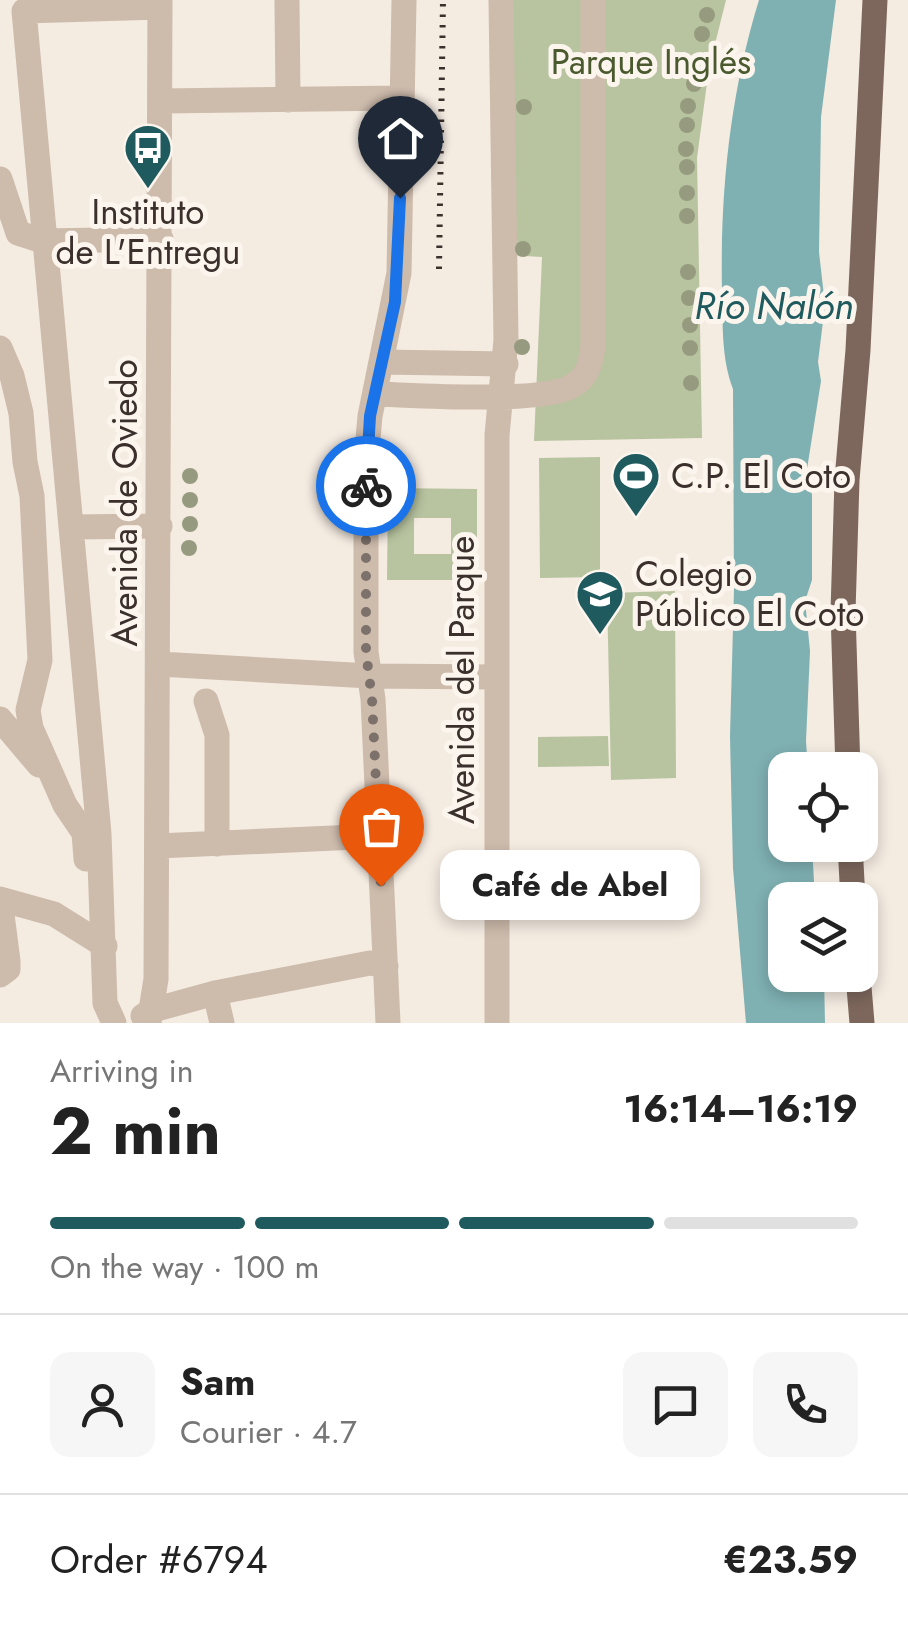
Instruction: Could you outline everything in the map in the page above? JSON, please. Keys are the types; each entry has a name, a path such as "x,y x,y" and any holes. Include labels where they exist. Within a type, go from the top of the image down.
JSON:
{"main road":[{"path":"847,752 843,612 847,480 858,350 874,0"},
{"path":"859,992 862,1023"}],"street":[{"path":"286,0 288,100"},
{"path":"388,1023 370,676 366,461 372,405 398,273 404,0"},
{"name":"Avenida del Parque","path":"498,1023 496,435 506,364 501,0"},
{"path":"372,405 568,389 582,380 590,366 593,0"},
{"path":"114,1023 105,1003 100,834 23,6 160,4"},
{"name":"Avenida de Oviedo","path":"147,1015 158,846 160,4"},
{"path":"162,101 402,98"},
{"path":"0,179 18,233 43,241 161,239"},
{"path":"0,348 21,412 32,496 40,660 28,710 31,728 65,805 84,833 89,899 101,943"},
{"path":"382,362 506,364"},
{"path":"72,527 160,526"},
{"path":"160,664 200,682 497,676"},
{"path":"200,682 217,735 217,844"},
{"path":"0,719 54,778"},
{"path":"158,846 378,836"},
{"path":"0,975 8,969 8,961 0,898 54,914 101,943"},
{"path":"147,1015 216,993 370,963 386,966"},
{"path":"216,993 222,1023"}],"green space":[{"name":"Parque Inglés","path":"501,0 726,0 709,68 697,158 702,438 534,441 542,257 506,255"},
{"path":"600,457 600,577 540,578 539,458"},
{"path":"388,488 477,489 477,580 387,580","holes":["414,518 451,518 451,554 414,554"]},
{"path":"675,591 676,778 611,780 607,593"},
{"path":"608,736 609,766 538,767 538,737"}],"water":[{"name":"Río Nalón","path":"759,0 836,0 821,117 819,252 825,305 818,362 821,381 807,469 812,495 812,580 805,601 810,651 807,752 768,752 768,862 813,862 814,882 768,882 768,992 824,992 825,1023 746,1023 733,868 733,389 723,341 722,253 729,144"}],"railway":[{"path":"439,269 443,0"}],"way so far":[{"path":"366,486 366,652 381,886"}],"place":[{"name":"Instituto de L'Entregu","path":"148,190"},
{"name":"C.P. El Coto","path":"636,518"},
{"name":"Colegio Público El Coto","path":"600,636"},
{"name":"Café de Abel","path":"381,886"}],"route":[{"path":"366,486 370,416 395,302 400,198"}]}
